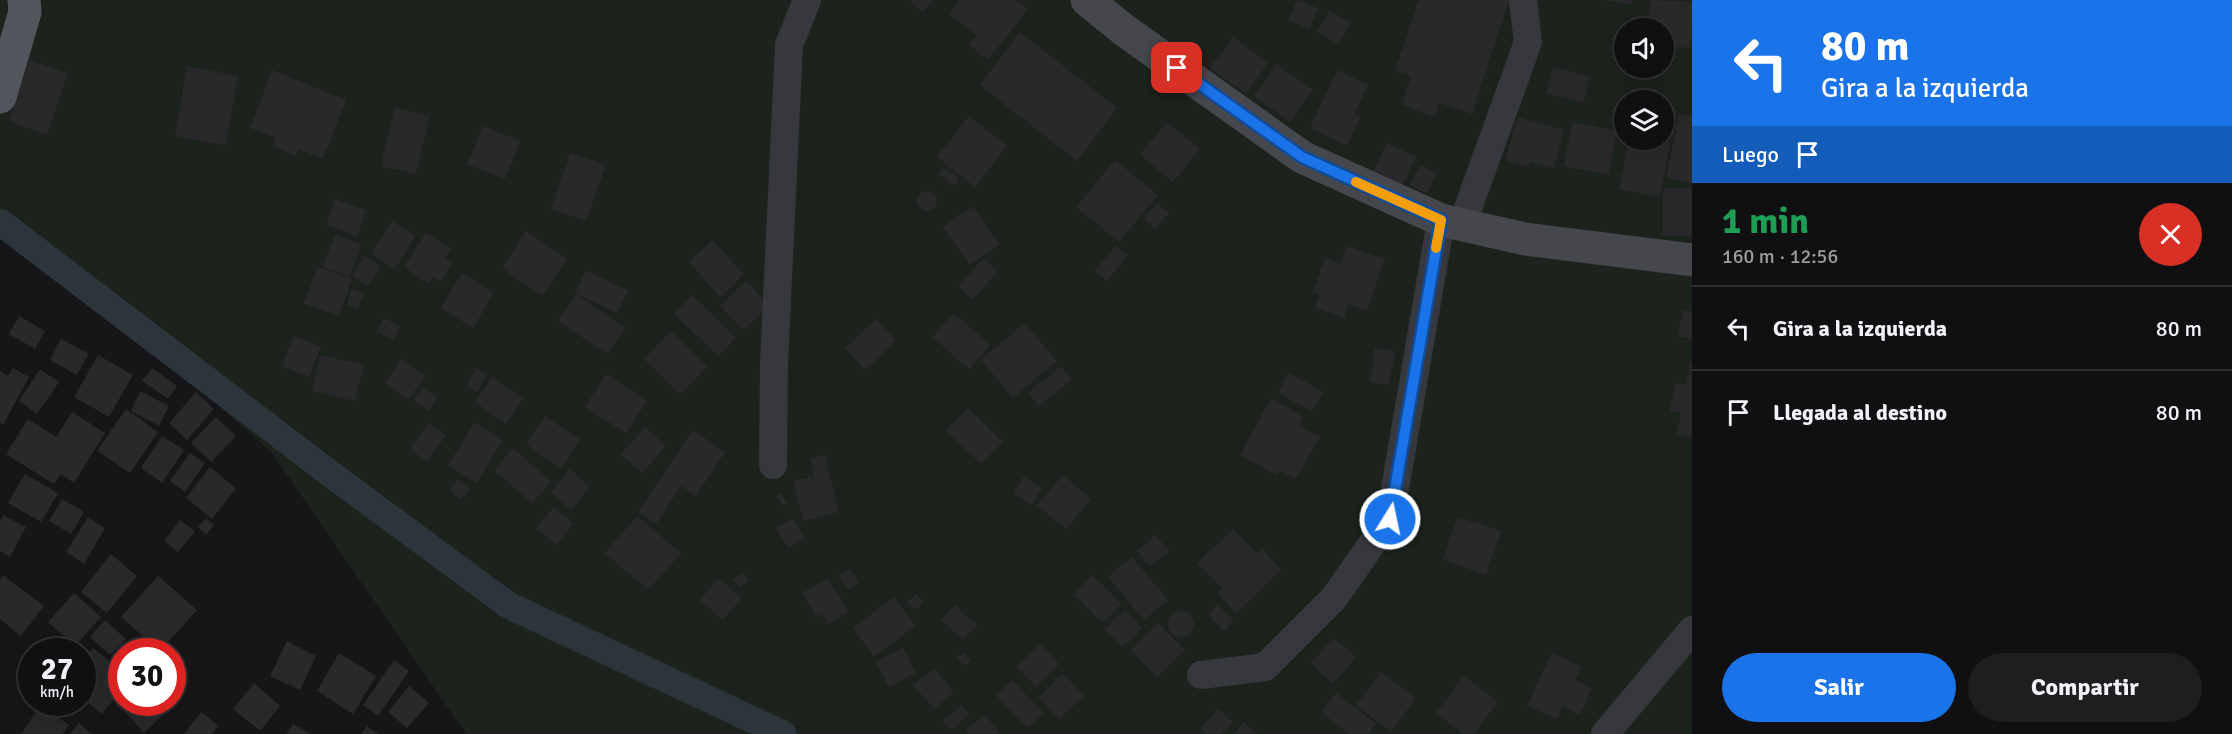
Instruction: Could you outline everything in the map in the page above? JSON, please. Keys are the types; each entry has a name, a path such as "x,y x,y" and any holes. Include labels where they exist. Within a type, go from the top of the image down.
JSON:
{"main road":[{"path":"0,96 25,12 24,0"}],"street":[{"path":"773,465 774,363 789,45 807,0"},
{"path":"1087,0 1124,30 1302,157 1452,222 1525,239 1692,260"},
{"path":"1201,675 1265,667 1334,598 1390,519 1452,222 1528,42 1523,0"},
{"path":"1605,734 1692,630"}],"shaded area":[{"path":"0,0 1692,0 1692,734 466,734 272,453 170,362 0,238"}],"building":[{"path":"909,0 934,0 923,12"},
{"path":"959,0 1016,0 1028,9 988,60 969,45 976,35 949,14"},
{"path":"1297,0 1318,8 1310,29 1289,20"},
{"path":"1419,0 1509,0 1472,114 1439,103 1435,117 1402,105 1411,76 1395,71"},
{"path":"1601,0 1632,0 1632,5"},
{"path":"1650,0 1692,2 1691,48 1674,47 1674,18 1649,18"},
{"path":"1329,11 1351,23 1338,44 1317,32"},
{"path":"1020,32 1117,108 1077,161 980,85"},
{"path":"1233,37 1268,63 1246,94 1210,68"},
{"path":"30,60 68,73 47,135 9,121"},
{"path":"1276,64 1313,90 1290,122 1254,96"},
{"path":"187,66 238,76 226,145 175,136"},
{"path":"1553,67 1590,77 1583,103 1546,93"},
{"path":"272,70 346,100 323,159 299,149 296,156 273,146 276,138 250,128"},
{"path":"1337,70 1368,85 1354,114 1360,117 1347,146 1310,128"},
{"path":"395,108 430,116 416,174 381,166"},
{"path":"1679,114 1692,116 1692,183 1666,178 1672,150 1674,150"},
{"path":"969,116 1007,146 975,187 937,157"},
{"path":"1517,117 1564,130 1554,168 1530,162 1528,167 1505,161"},
{"path":"1167,122 1200,149 1173,182 1140,155"},
{"path":"1572,122 1614,130 1614,148 1609,175 1564,166"},
{"path":"483,126 520,141 505,179 467,164"},
{"path":"1387,143 1416,157 1401,188 1372,174"},
{"path":"1627,150 1669,150 1660,197 1619,189"},
{"path":"570,153 606,165 586,221 551,209"},
{"path":"1115,160 1158,195 1119,242 1076,207"},
{"path":"1420,165 1437,173 1427,194 1410,185"},
{"path":"944,168 949,173 944,178 939,173"},
{"path":"952,174 956,175 956,183 952,184 948,183 947,179 948,175"},
{"path":"1663,188 1692,188 1692,236 1663,236"},
{"path":"923,191 931,191 937,197 937,205 931,211 923,211 917,205 917,197"},
{"path":"335,199 366,210 357,236 326,225"},
{"path":"1157,203 1169,213 1155,229 1144,219"},
{"path":"972,206 1000,244 970,265 943,227"},
{"path":"392,221 415,236 395,269 371,254"},
{"path":"526,231 567,259 542,296 502,268"},
{"path":"426,233 451,249 445,259 452,264 441,282 433,277 429,284 404,267"},
{"path":"335,234 361,244 350,277 323,267"},
{"path":"712,240 744,274 720,297 689,262"},
{"path":"1116,245 1128,255 1107,281 1095,271"},
{"path":"1347,246 1385,259 1367,311 1348,304 1344,318 1315,308 1320,294 1313,292 1325,258 1341,264"},
{"path":"364,256 381,266 368,286 352,276"},
{"path":"984,258 998,272 972,300 958,286"},
{"path":"317,267 352,279 339,316 304,304"},
{"path":"586,270 628,291 617,313 575,293"},
{"path":"462,273 494,293 473,328 441,308"},
{"path":"746,281 769,305 743,330 720,306"},
{"path":"352,289 364,293 358,309 347,305"},
{"path":"576,294 625,328 607,354 558,321"},
{"path":"692,295 736,337 718,356 674,314"},
{"path":"1683,310 1692,312 1692,339 1678,336"},
{"path":"953,313 990,345 969,369 933,337"},
{"path":"19,316 45,331 35,349 9,334"},
{"path":"384,318 400,326 393,340 377,331"},
{"path":"876,319 896,341 865,370 845,348"},
{"path":"1024,323 1057,361 1013,398 981,360"},
{"path":"671,331 707,366 680,394 644,359"},
{"path":"294,336 321,347 309,377 282,366"},
{"path":"61,339 89,354 77,375 50,360"},
{"path":"1375,348 1395,351 1389,385 1370,382"},
{"path":"98,355 133,375 109,417 74,397"},
{"path":"320,355 364,365 355,401 312,391"},
{"path":"401,359 425,376 408,400 385,383"},
{"path":"1690,364 1692,365 1692,437 1677,434 1681,413 1670,411 1675,383 1686,385"},
{"path":"1061,366 1072,379 1039,407 1028,393"},
{"path":"13,368 29,377 3,425 0,423 0,371 8,376"},
{"path":"152,368 177,386 168,399 142,381"},
{"path":"476,368 487,375 477,392 466,386"},
{"path":"40,369 59,382 37,414 19,401"},
{"path":"1289,373 1323,392 1312,412 1278,392"},
{"path":"606,374 647,401 626,433 585,407"},
{"path":"492,377 523,399 506,424 475,402"},
{"path":"423,387 438,398 429,411 413,400"},
{"path":"140,391 169,406 159,426 131,411"},
{"path":"196,392 214,409 187,440 169,423"},
{"path":"1271,398 1303,417 1299,425 1320,437 1296,479 1279,470 1276,475 1240,455"},
{"path":"968,408 1003,442 981,464 946,430"},
{"path":"126,409 158,432 130,473 97,451"},
{"path":"72,412 105,433 74,483 61,474 54,484 6,454 28,419 56,437"},
{"path":"545,416 580,440 561,469 526,444"},
{"path":"216,417 236,436 211,462 191,443"},
{"path":"475,422 503,440 477,483 448,465"},
{"path":"429,423 446,435 427,462 410,449"},
{"path":"645,427 666,446 642,473 621,454"},
{"path":"693,430 725,452 696,496 681,486 656,524 638,512"},
{"path":"162,436 184,450 162,483 141,468"},
{"path":"513,448 551,482 532,503 494,470"},
{"path":"190,453 205,463 185,492 170,481"},
{"path":"825,455 839,512 803,521 793,481 814,476 810,459"},
{"path":"210,467 236,488 212,519 186,498"},
{"path":"570,469 590,487 571,510 551,492"},
{"path":"25,474 58,493 41,522 8,503"},
{"path":"1063,475 1091,499 1066,529 1037,505"},
{"path":"1024,476 1042,488 1032,505 1013,494"},
{"path":"458,479 470,490 461,500 449,490"},
{"path":"780,493 788,502 784,506 776,496"},
{"path":"62,499 84,512 71,534 49,521"},
{"path":"554,507 573,523 556,545 536,528"},
{"path":"3,515 26,527 10,557 0,551 0,521"},
{"path":"637,516 681,553 648,590 605,553"},
{"path":"88,517 105,528 84,564 66,552"},
{"path":"1457,517 1501,531 1486,575 1443,560"},
{"path":"206,518 214,525 206,535 198,527"},
{"path":"793,518 805,539 788,548 776,528"},
{"path":"180,520 195,531 178,552 164,541"},
{"path":"1233,529 1257,554 1262,549 1281,569 1236,613 1217,593 1222,588 1197,563"},
{"path":"1155,535 1169,551 1150,567 1137,551"},
{"path":"111,554 137,576 107,613 81,592"},
{"path":"1132,557 1168,600 1144,620 1108,577"},
{"path":"850,569 859,582 848,590 839,576"},
{"path":"742,573 749,580 740,588 733,580"},
{"path":"3,575 44,606 21,636 0,619 0,580"},
{"path":"1092,575 1122,604 1103,623 1074,595"},
{"path":"158,576 197,610 172,638 145,638 121,617"},
{"path":"718,578 742,598 723,620 700,600"},
{"path":"828,578 848,612 828,624 822,614 816,617 802,593"},
{"path":"74,593 101,617 82,638 66,638 48,622"},
{"path":"916,594 924,603 915,610 907,602"},
{"path":"894,597 915,626 874,657 853,628"},
{"path":"955,605 977,625 963,640 941,620"},
{"path":"1218,605 1234,621 1224,631 1208,615"},
{"path":"1125,610 1142,628 1122,647 1105,629"},
{"path":"1181,611 1190,615 1194,624 1190,633 1181,637 1172,633 1168,624 1172,615"},
{"path":"105,620 125,638 108,638 108,653 96,642 96,638 90,637"},
{"path":"1158,623 1185,650 1157,677 1131,650"},
{"path":"1334,638 1356,658 1333,684 1311,663"},
{"path":"287,641 316,656 300,690 270,676"},
{"path":"1040,644 1059,664 1036,687 1017,667"},
{"path":"903,648 916,673 889,687 876,662"},
{"path":"96,650 108,660 108,707 102,714 96,709"},
{"path":"964,652 971,661 965,666 957,658"},
{"path":"1552,652 1582,667 1575,680 1592,688 1580,715 1563,706 1557,719 1527,706"},
{"path":"339,653 376,676 353,714 317,691"},
{"path":"394,660 409,671 378,716 363,705"},
{"path":"934,668 954,692 934,709 913,685"},
{"path":"1381,672 1416,698 1391,732 1356,705"},
{"path":"1063,673 1084,696 1059,719 1039,697"},
{"path":"1464,676 1498,702 1474,734 1463,734 1436,713"},
{"path":"1012,680 1043,713 1027,728 996,695"},
{"path":"254,683 280,706 260,731 233,709"},
{"path":"409,686 429,703 407,728 388,712"},
{"path":"1336,693 1376,724 1369,734 1349,734 1321,712"},
{"path":"961,705 969,714 951,730 943,721"},
{"path":"1218,709 1233,722 1222,734 1206,734 1200,729"},
{"path":"201,712 218,725 212,734 184,734"},
{"path":"986,715 999,734 968,734 965,730"},
{"path":"33,716 57,716 69,725 63,734 21,734"},
{"path":"129,716 162,716 144,733"},
{"path":"1244,722 1257,734 1234,734"},
{"path":"79,723 91,734 70,734"},
{"path":"293,724 312,734 287,734"},
{"path":"367,726 378,734 361,734"}],"waterway":[{"path":"0,222 328,472 508,605 783,734"}],"slow traffic":[{"path":"1356,182 1441,220 1436,248"}],"route":[{"path":"1177,68 1302,157 1441,220 1390,519"}]}
